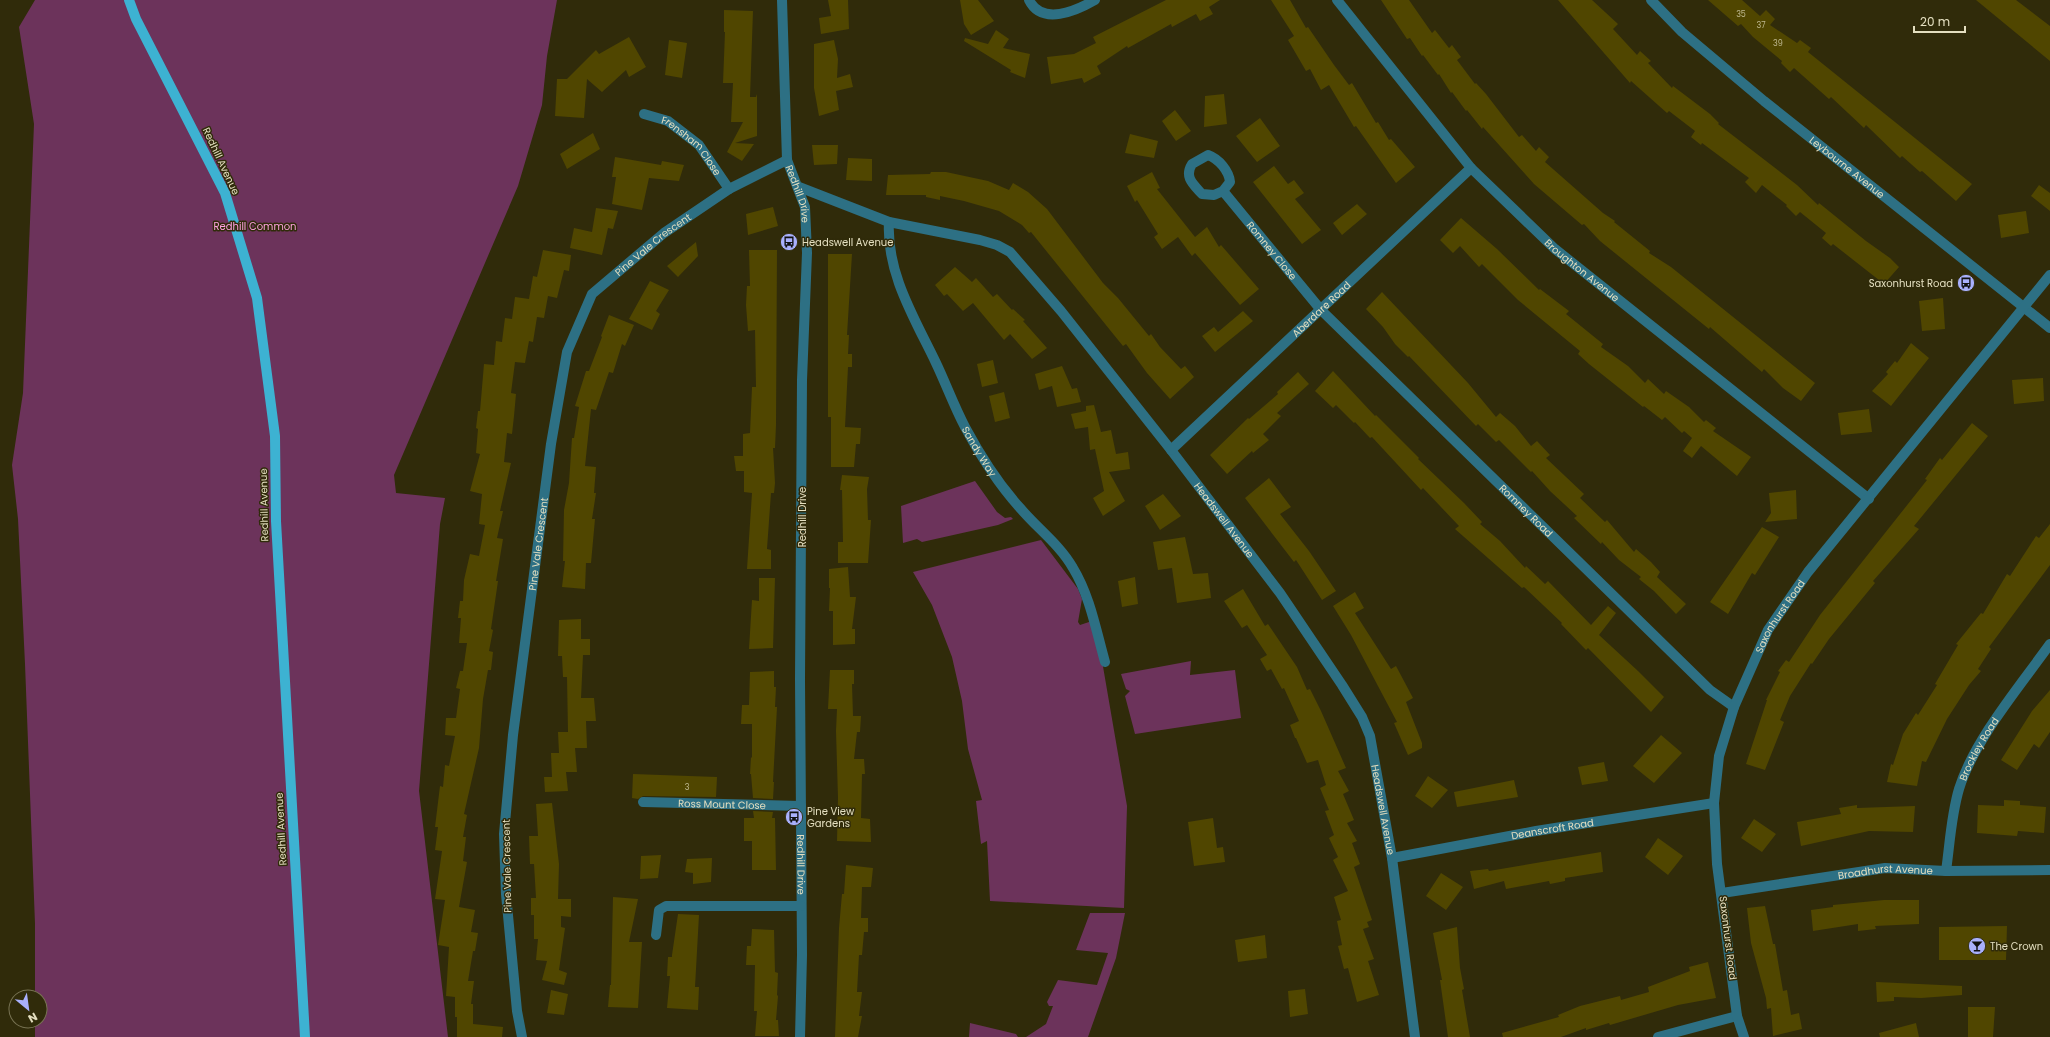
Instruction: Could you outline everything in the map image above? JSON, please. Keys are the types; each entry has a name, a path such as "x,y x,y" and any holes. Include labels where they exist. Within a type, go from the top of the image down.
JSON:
{"main road":[{"name":"Redhill Avenue","path":"128,0 136,19 225,193 257,298 275,436 276,521 305,1037"}],"street":[{"name":"Redhill Drive","path":"782,0 787,160 799,187 805,207 807,253 802,380 802,906 800,1037"},
{"path":"1029,0 1036,8 1050,14 1072,11 1095,0"},
{"name":"Broughton Avenue","path":"1337,0 1471,168 1555,249 1869,499"},
{"name":"Leybourne Avenue","path":"1651,0 1682,32 1764,102 2050,328"},
{"name":"Frensham Close","path":"644,114 668,121 699,145 730,189"},
{"name":"Pine Vale Crescent","path":"522,1037 517,1011 506,894 504,834 512,735 551,444 567,352 592,294 664,233 730,189 787,160"},
{"name":"Aberdare Road","path":"1171,450 1471,168"},
{"name":"Headswell Avenue","path":"799,187 889,222 997,244 1010,252 1061,311 1171,450 1280,593 1342,685 1362,717 1370,736 1392,858 1415,1037"},
{"name":"Romney Close","path":"1223,191 1321,310"},
{"name":"Sandy Way","path":"889,222 888,237 891,257 901,288 911,314 936,363 965,427 995,475 1021,509 1047,534 1072,566 1084,588 1105,662"},
{"name":"Saxonhurst Road","path":"1744,1037 1738,1016 1717,864 1714,803 1719,756 1734,707 1768,630 1808,572 2050,275"},
{"name":"Romney Road","path":"1321,310 1710,690 1734,707"},
{"name":"Brockley Road","path":"1946,871 1954,808 1966,770 1990,728 2050,644"},
{"name":"Ross Mount Close","path":"643,802 801,806"},
{"name":"Deanscroft Road","path":"1392,858 1551,828 1714,803"},
{"name":"Broadhurst Avenue","path":"1722,893 1885,868 1946,871 2050,870"},
{"path":"656,936 659,910 666,906 802,906"},
{"path":"1658,1037 1738,1016"}],"green space":[{"name":"Redhill Common","path":"35,0 557,0 547,56 542,105 518,186 394,475 396,493 445,498 440,524 419,791 448,1037 35,1037 35,1029 48,1029 48,989 35,989 35,924 25,664 18,519 12,465 23,393 34,124 19,27"},
{"path":"975,481 997,512 1005,518 1011,517 1013,519 998,525 922,542 917,539 903,543 901,506"},
{"path":"1041,540 1078,589 1082,599 1078,622 1080,625 1095,620 1127,806 1124,908 990,901 987,841 981,844 976,801 982,800 968,749 962,701 952,657 932,605 913,572"},
{"path":"1191,661 1190,675 1235,670 1241,718 1135,734 1125,696 1130,691 1126,689 1121,674"},
{"path":"1090,913 1125,913 1116,958 1088,1037 1026,1037 1046,1024 1053,1006 1049,1006 1047,1002 1058,980 1097,985 1108,953 1076,950"},
{"path":"970,1023 1016,1034 1018,1037 969,1037"}],"building":[{"path":"828,0 848,0 849,29 821,34 819,18 831,16"},
{"path":"960,0 978,0 994,21 971,35 964,24"},
{"path":"1166,0 1220,0 1209,7 1213,14 1200,21 1196,14 1172,27 1171,24 1128,48 1127,46 1097,66 1101,74 1084,83 1082,78 1051,84 1047,57 1074,54 1096,43 1093,37"},
{"path":"1271,0 1290,0 1306,28 1308,27 1349,85 1352,83 1376,123 1378,122 1389,140 1391,139 1415,167 1396,183 1356,126 1354,127 1329,85 1321,90 1310,69 1306,71 1288,40 1294,36"},
{"path":"1381,0 1409,0 1432,33 1435,30 1449,48 1452,45 1461,57 1457,60 1475,84 1476,83 1486,94 1519,137 1522,135 1536,151 1539,147 1549,157 1545,162 1603,213 1615,221 1614,222 1650,251 1649,253 1671,267 1815,383 1801,401 1783,388 1764,369 1762,372 1710,327 1709,329 1600,241 1584,224 1582,225 1534,184 1483,127 1482,129 1452,92 1451,93 1439,74 1438,75 1423,55 1422,56 1410,38 1407,39"},
{"path":"1558,0 1592,0 1618,24 1613,29 1637,55 1640,51 1651,61 1648,63 1672,88 1673,86 1710,114 1719,123 1718,124 1797,185 1818,205 1819,203 1866,241 1890,258 1899,267 1884,284 1833,244 1831,246 1822,238 1826,233 1800,212 1796,216 1786,206 1787,205 1762,185 1756,193 1745,182 1749,178 1702,143 1701,145 1691,137 1695,131 1669,111 1667,113 1631,81 1630,83"},
{"path":"1708,0 1742,0 1760,16 1766,10 1775,19 1770,25 1797,43 1800,40 1811,48 1808,52 1972,184 1956,201 1922,171 1920,172 1902,156 1900,158 1866,125 1864,128 1831,97 1829,99 1794,68 1790,72 1781,63 1782,61 1753,37 1741,24 1738,26"},
{"path":"1976,0 2016,0 2050,26 2050,61"},
{"path":"724,10 753,11 750,97 756,97 757,94 757,136 735,143 754,144 742,161 727,152 743,122 731,122 733,83 723,83 725,32"},
{"path":"996,30 1009,39 1003,48 1030,54 1025,78 1010,72 1011,70 964,41 965,38 988,44"},
{"path":"629,37 646,67 629,77 626,70 602,92 587,79 584,118 555,116 557,79 567,79 596,50 599,54"},
{"path":"669,40 687,43 682,78 665,75"},
{"path":"834,40 838,59 837,78 850,74 853,87 836,91 839,110 819,116 814,88 814,44"},
{"path":"1224,94 1227,124 1204,127 1205,96"},
{"path":"1175,110 1191,131 1176,141 1162,121"},
{"path":"1260,118 1280,146 1257,162 1236,136"},
{"path":"593,133 600,149 567,169 560,154"},
{"path":"1130,134 1158,141 1154,158 1125,153"},
{"path":"812,145 838,145 837,164 814,165"},
{"path":"615,157 661,165 662,161 684,165 679,181 649,178 642,210 612,204 616,177 612,177"},
{"path":"848,158 872,159 872,181 846,180"},
{"path":"1274,166 1288,184 1294,180 1304,193 1295,199 1321,230 1302,244 1253,182"},
{"path":"931,172 946,172 988,181 1009,190 1013,183 1028,192 1047,209 1103,283 1118,298 1149,336 1151,334 1160,347 1181,369 1185,366 1194,377 1170,399 1147,373 1126,344 1123,346 1031,232 1029,233 1022,225 999,211 940,196 940,200 926,197 926,195 886,195 888,175 930,174"},
{"path":"1152,172 1160,188 1157,189 1195,237 1207,227 1219,247 1221,245 1259,289 1240,305 1195,253 1192,256 1178,237 1162,249 1154,237 1158,234 1137,200 1135,202 1127,186"},
{"path":"2039,185 2050,193 2050,211 2031,196"},
{"path":"1357,204 1367,214 1342,235 1333,223"},
{"path":"773,207 778,226 748,235 746,214"},
{"path":"596,208 618,211 613,229 608,228 602,255 570,248 574,228 592,232"},
{"path":"2026,211 2029,233 2001,238 1998,215"},
{"path":"1461,218 1497,249 1539,290 1540,289 1569,311 1566,314 1603,344 1601,347 1628,366 1645,383 1648,379 1664,394 1666,391 1689,407 1704,422 1706,420 1716,428 1713,431 1751,457 1737,476 1701,446 1692,458 1683,451 1692,438 1684,431 1682,433 1665,417 1662,420 1644,406 1643,407 1589,364 1578,354 1580,351 1518,300 1482,264 1479,267 1460,246 1453,253 1440,240"},
{"path":"696,242 698,256 678,277 667,266"},
{"path":"543,250 571,255 569,271 564,270 557,298 548,296 544,318 537,317 533,342 529,341 525,363 515,362 511,393 516,394 514,416 512,434 507,433 504,462 511,463 500,511 503,511 497,538 503,539 496,581 498,581 491,629 493,630 489,651 493,652 491,670 488,670 483,699 479,748 464,814 467,815 463,837 466,837 463,861 467,862 459,907 475,910 471,932 478,933 475,951 473,951 468,981 474,981 471,1004 473,1004 473,1024 503,1027 502,1037 457,1037 455,997 446,996 449,947 438,945 445,900 435,899 442,851 435,850 438,827 435,827 440,786 443,787 445,765 449,766 455,736 445,735 446,718 456,718 460,689 456,688 460,671 463,671 467,643 459,643 461,618 458,618 460,601 463,601 464,580 470,554 479,556 485,525 479,524 482,494 470,491 480,454 476,453 478,429 476,428 478,411 480,411 484,364 494,365 496,341 502,342 505,318 512,319 515,297 529,299 533,276 537,277"},
{"path":"749,250 777,250 776,425 775,448 773,448 775,483 774,493 771,493 767,549 771,550 771,569 747,569 752,493 744,492 744,471 736,471 734,456 743,456 743,434 750,433 752,387 756,387 755,330 748,331 746,305 747,286 750,286"},
{"path":"828,254 852,254 847,335 849,335 848,354 852,354 852,367 848,367 845,427 861,428 860,444 856,444 854,467 831,467 831,417 828,417"},
{"path":"955,267 972,282 976,278 993,297 997,294 1012,310 1013,309 1025,320 1023,321 1047,348 1032,359 1010,334 1004,340 973,303 963,311 947,294 944,296 935,285"},
{"path":"650,281 669,290 656,311 660,314 652,330 629,319"},
{"path":"1382,292 1468,383 1496,417 1500,413 1515,426 1531,446 1537,441 1550,455 1546,458 1584,494 1580,498 1605,522 1607,520 1634,552 1636,549 1651,562 1660,572 1657,577 1686,604 1676,614 1654,591 1639,579 1641,577 1619,560 1602,542 1601,544 1574,518 1577,516 1550,491 1532,471 1531,472 1499,440 1496,442 1478,424 1476,426 1409,356 1408,357 1395,344 1383,327 1366,309"},
{"path":"1943,298 1945,329 1922,331 1919,301"},
{"path":"1243,311 1253,321 1215,352 1202,336 1214,327 1218,332"},
{"path":"609,315 634,325 625,346 622,344 613,373 609,372 596,410 591,409 585,466 596,467 594,493 596,493 592,519 595,519 591,563 586,563 585,589 562,587 565,561 563,561 564,510 569,483 572,438 574,438 579,407 575,406 586,371 589,371"},
{"path":"1911,343 1929,358 1891,406 1872,391 1888,374 1886,372 1895,361 1897,363"},
{"path":"993,360 998,383 982,387 977,364"},
{"path":"1062,366 1072,389 1077,388 1081,402 1057,407 1052,386 1039,390 1035,374"},
{"path":"1333,371 1375,416 1376,415 1419,458 1418,459 1464,503 1482,522 1480,524 1500,541 1525,568 1526,566 1545,584 1548,581 1591,625 1608,606 1616,613 1599,635 1664,697 1651,712 1588,648 1586,650 1561,624 1562,623 1524,587 1522,588 1455,529 1459,526 1423,488 1421,490 1372,437 1370,438 1336,405 1333,408 1315,391"},
{"path":"1298,372 1309,384 1277,413 1281,416 1263,434 1269,440 1253,453 1252,451 1227,474 1210,455 1248,418 1249,419 1278,394 1277,392"},
{"path":"2043,378 2044,401 2014,404 2012,380"},
{"path":"1004,392 1010,418 995,422 989,396"},
{"path":"1094,405 1101,432 1111,430 1116,454 1128,452 1130,469 1109,472 1125,501 1103,516 1093,498 1104,491 1095,449 1090,450 1088,427 1075,429 1071,414 1086,411 1086,406"},
{"path":"1869,409 1872,432 1841,435 1838,413"},
{"path":"1972,423 1988,436 1914,526 1919,529 1873,581 1875,583 1829,639 1812,664 1811,663 1790,696 1780,720 1784,722 1765,770 1746,764 1766,700 1780,672 1778,671 1786,660 1789,662 1820,615 1927,480 1925,479 1940,458 1942,460"},
{"path":"842,475 869,477 867,489 868,520 871,520 868,563 838,563 838,542 843,542 842,490 840,490"},
{"path":"1269,478 1291,507 1280,514 1309,551 1336,591 1322,600 1296,560 1294,562 1245,498"},
{"path":"1796,490 1797,519 1765,522 1771,513 1769,493"},
{"path":"1163,494 1181,516 1160,530 1145,506"},
{"path":"2050,524 2050,565 1989,647 1991,649 1978,669 1981,671 1969,685 1947,719 1926,762 1922,761 1917,786 1887,782 1891,764 1893,765 1903,734 1916,713 1918,715 1937,685 1935,684 1958,645 1956,644 1981,613 1983,614 2007,574 2010,576 2036,536 2039,538"},
{"path":"1762,527 1779,537 1755,575 1752,573 1728,614 1710,602"},
{"path":"1185,537 1193,574 1208,573 1211,598 1177,603 1172,568 1158,570 1153,542"},
{"path":"848,567 850,597 856,597 852,629 855,629 855,644 833,645 833,611 829,611 829,569"},
{"path":"1135,577 1138,604 1122,607 1118,581"},
{"path":"759,578 775,578 773,648 749,649 752,600 759,601"},
{"path":"1243,589 1265,626 1268,624 1297,667 1307,690 1310,689 1346,768 1338,771 1349,791 1343,794 1354,820 1347,823 1357,841 1352,843 1360,864 1354,867 1372,920 1367,922 1369,927 1363,929 1374,959 1368,961 1379,995 1357,1002 1348,968 1344,969 1338,946 1342,945 1337,921 1341,920 1334,897 1348,891 1333,860 1338,857 1329,838 1334,835 1325,811 1329,810 1320,788 1326,785 1318,760 1307,763 1295,738 1290,725 1299,721 1284,688 1282,689 1271,669 1267,671 1260,659 1267,655 1247,625 1242,628 1224,601"},
{"path":"1355,592 1364,608 1355,613 1391,669 1396,666 1413,698 1406,702 1422,743 1422,748 1408,755 1394,723 1397,722 1351,635 1333,606"},
{"path":"581,619 581,639 590,639 590,655 583,655 581,698 594,698 596,721 586,721 587,748 575,748 577,772 566,772 568,791 545,792 544,777 552,777 551,753 559,753 558,732 568,732 567,677 563,677 562,656 558,656 559,620"},
{"path":"830,670 854,670 854,684 852,684 853,716 861,716 860,732 857,732 854,759 864,759 865,774 862,774 861,818 870,819 871,842 837,841 837,709 828,709"},
{"path":"774,671 774,687 776,687 775,707 777,707 773,799 753,798 750,774 751,757 752,758 752,724 741,724 742,705 749,705 750,672"},
{"path":"2050,690 2050,732 2039,748 2034,744 2017,770 2001,760 2032,711"},
{"path":"1661,735 1682,753 1654,783 1633,766"},
{"path":"1604,762 1608,781 1582,785 1578,767"},
{"path":"633,774 717,777 716,797 643,796 638,799 632,798"},
{"path":"1428,776 1448,790 1432,808 1415,796"},
{"path":"1514,780 1518,797 1457,807 1454,792"},
{"path":"2004,800 2020,801 2020,805 2046,807 2044,833 2018,831 2017,836 1977,833 1978,805 2004,806"},
{"path":"552,803 559,864 558,899 571,899 571,917 561,916 561,927 565,928 559,970 567,973 564,985 542,980 547,961 536,960 538,939 534,939 534,915 531,915 531,898 536,898 534,864 530,864 529,836 538,836 536,804"},
{"path":"1857,805 1857,808 1915,806 1913,832 1869,831 1801,846 1797,822 1841,814 1839,808"},
{"path":"753,811 773,812 772,818 775,818 776,870 752,870 752,841 744,841 744,818 754,818"},
{"path":"1213,818 1217,848 1223,847 1225,862 1194,866 1188,822"},
{"path":"1754,819 1776,834 1762,852 1741,838"},
{"path":"1658,838 1683,856 1668,875 1645,857"},
{"path":"1601,852 1603,872 1565,878 1565,881 1550,884 1549,881 1506,889 1504,881 1474,889 1470,871 1488,869 1489,871"},
{"path":"661,855 658,878 640,879 641,856"},
{"path":"712,858 711,882 693,884 693,873 685,872 687,859"},
{"path":"846,865 873,868 871,887 862,887 861,918 868,918 868,932 864,932 862,955 859,955 857,992 862,992 859,1016 862,1016 858,1037 835,1037 839,928 842,894 844,894"},
{"path":"1441,873 1463,887 1446,910 1426,896"},
{"path":"613,897 638,899 629,942 642,942 638,1008 608,1007 611,985"},
{"path":"1884,900 1919,900 1919,924 1875,926 1876,929 1858,931 1858,924 1813,931 1811,910 1833,907 1833,905"},
{"path":"1765,906 1773,944 1775,944 1783,991 1787,990 1791,1015 1799,1013 1802,1029 1773,1036 1771,1008 1767,1009 1766,998 1751,943 1747,908"},
{"path":"678,914 699,915 695,987 699,987 698,1010 667,1008 670,976 667,976 668,957 672,957"},
{"path":"2007,926 2006,960 1939,960 1939,927"},
{"path":"1457,927 1460,968 1464,989 1462,990 1470,1037 1448,1037 1440,980 1442,980 1433,933"},
{"path":"752,929 774,930 775,972 778,973 776,1020 778,1020 779,1036 755,1036 757,1011 754,1011 755,965 746,965 747,946 751,946"},
{"path":"1265,935 1267,958 1238,962 1235,940"},
{"path":"1708,962 1716,998 1678,1005 1610,1025 1609,1023 1586,1030 1586,1028 1561,1037 1503,1037 1502,1033 1559,1017 1558,1015 1580,1006 1620,996 1621,1000 1649,992 1648,987 1690,971 1689,967"},
{"path":"1876,982 1962,986 1962,995 1921,998 1894,997 1894,1001 1877,1002"},
{"path":"1305,989 1308,1014 1290,1017 1288,991"},
{"path":"551,990 568,994 564,1015 547,1013"},
{"path":"1968,1007 1995,1007 1993,1037 1968,1037"},
{"path":"1916,1023 1919,1037 1880,1037 1879,1033"}],"place":[{"name":"Headswell Avenue","path":"789,242"},
{"name":"Saxonhurst Road","path":"1966,283"},
{"name":"Pine View Gardens","path":"794,817"},
{"name":"The Crown","path":"1977,946"}]}
